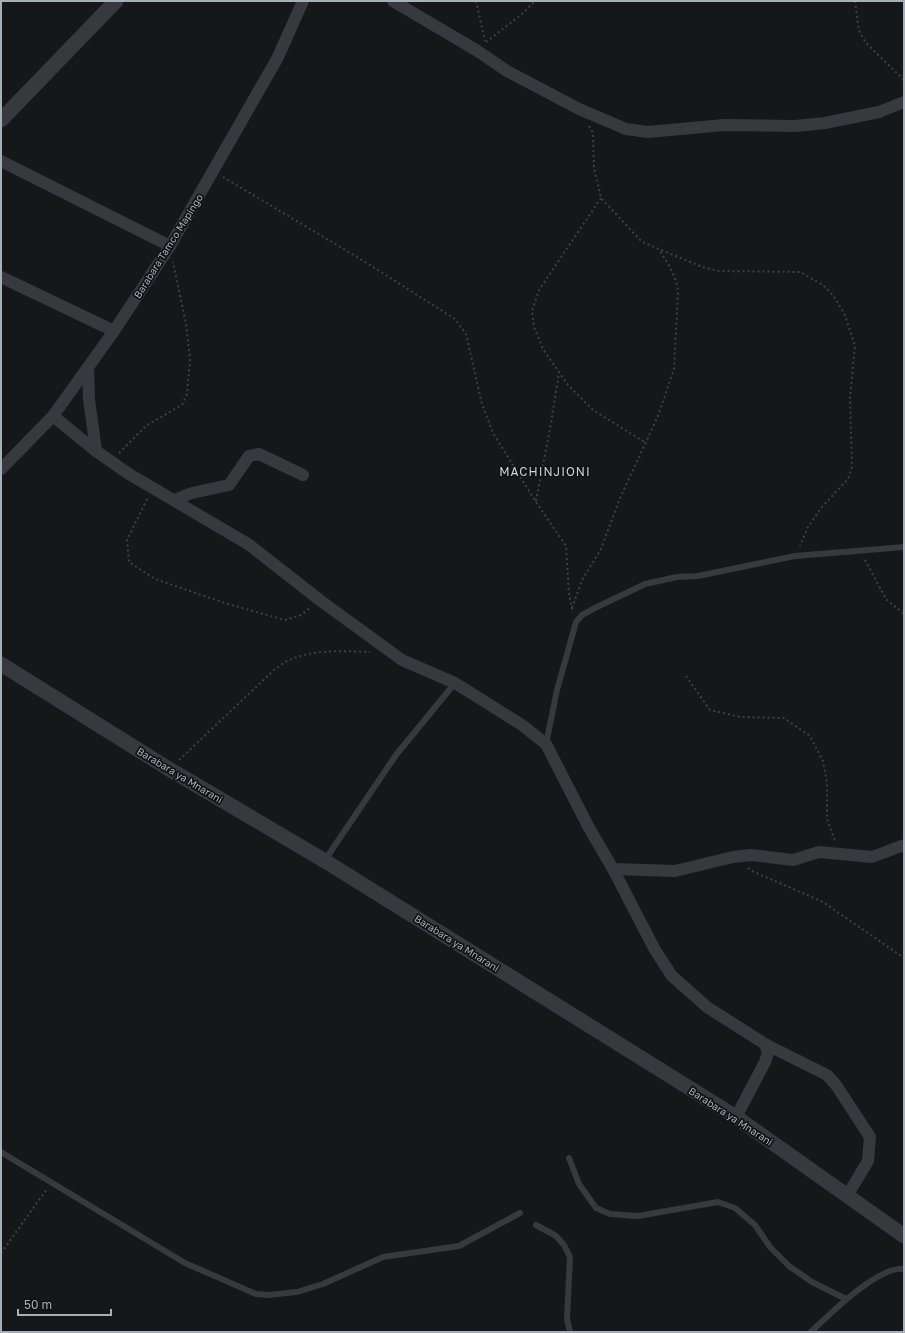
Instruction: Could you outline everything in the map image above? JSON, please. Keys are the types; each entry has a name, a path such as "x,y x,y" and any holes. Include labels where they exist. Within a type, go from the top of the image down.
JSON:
{"street":[{"path":"1,120 116,1"},
{"name":"Barabara Tamco Mapingo","path":"1,469 53,416 114,331 170,246 277,59 303,1"},
{"path":"393,1 476,50 507,71 579,109 626,128 648,132 724,125 795,126 825,123 878,112 904,102"},
{"path":"1,161 170,246"},
{"path":"1,277 114,331"},
{"path":"88,368 89,399 96,451"},
{"path":"53,416 96,451 129,474 248,544 321,601 402,660 456,683 522,725 546,744 588,826 613,869 655,950 672,976 708,1007 765,1044 828,1075 836,1085 870,1137 868,1161 847,1196"},
{"path":"174,500 229,485 249,456 259,454 303,475"},
{"name":"Barabara ya Mnarani","path":"1,664 169,769 325,861 736,1117 904,1236"},
{"path":"613,869 675,871 733,857 751,855 793,860 819,852 872,856 904,846"},
{"path":"736,1117 765,1062 768,1053 765,1044"}],"lane":[{"path":"546,744 557,690 576,622 582,615 645,584 677,577 698,576 795,556 904,547"},
{"path":"325,861 396,755 456,683"},
{"path":"1,1152 185,1263 256,1294 268,1295 297,1292 322,1284 383,1258 459,1246 520,1213"},
{"path":"569,1158 579,1184 596,1208 610,1214 638,1216 718,1202 736,1208 755,1225 770,1247 789,1266 812,1282 846,1299"},
{"path":"536,1225 556,1236 564,1245 570,1257 567,1319 570,1332"},
{"path":"811,1332 846,1299 887,1271 904,1269"}],"path":[{"path":"476,1 485,42 522,14 535,1"},
{"path":"855,1 859,31 866,43 904,80"},
{"path":"579,109 593,134 594,168 601,198 642,242 705,268 720,271 800,272 823,285 834,295 845,315 855,346 850,397 852,467 848,479 821,508 808,527 795,556"},
{"path":"213,171 362,260 455,319 466,334 482,404 493,433 536,502 566,546 569,594 576,622"},
{"path":"601,198 539,290 532,311 534,327 543,349 568,385 593,410 646,443"},
{"path":"111,461 147,425 182,405 187,394 190,360 186,324 170,246"},
{"path":"572,608 582,580 601,550 620,498 658,416 674,369 678,283 659,250"},
{"path":"536,502 559,372"},
{"path":"153,488 126,540 129,562 155,579 228,604 286,620 301,615 321,601"},
{"path":"862,551 867,565 886,599 904,614"},
{"path":"169,769 274,670 288,660 308,654 342,651 373,652"},
{"path":"686,676 710,710 741,717 784,718 810,736 823,761 827,783 827,819 834,839 844,854"},
{"path":"733,857 752,871 823,902 904,958"},
{"path":"1,1253 52,1183"}],"district":[{"name":"MACHINJIONI","path":"545,472"}]}
